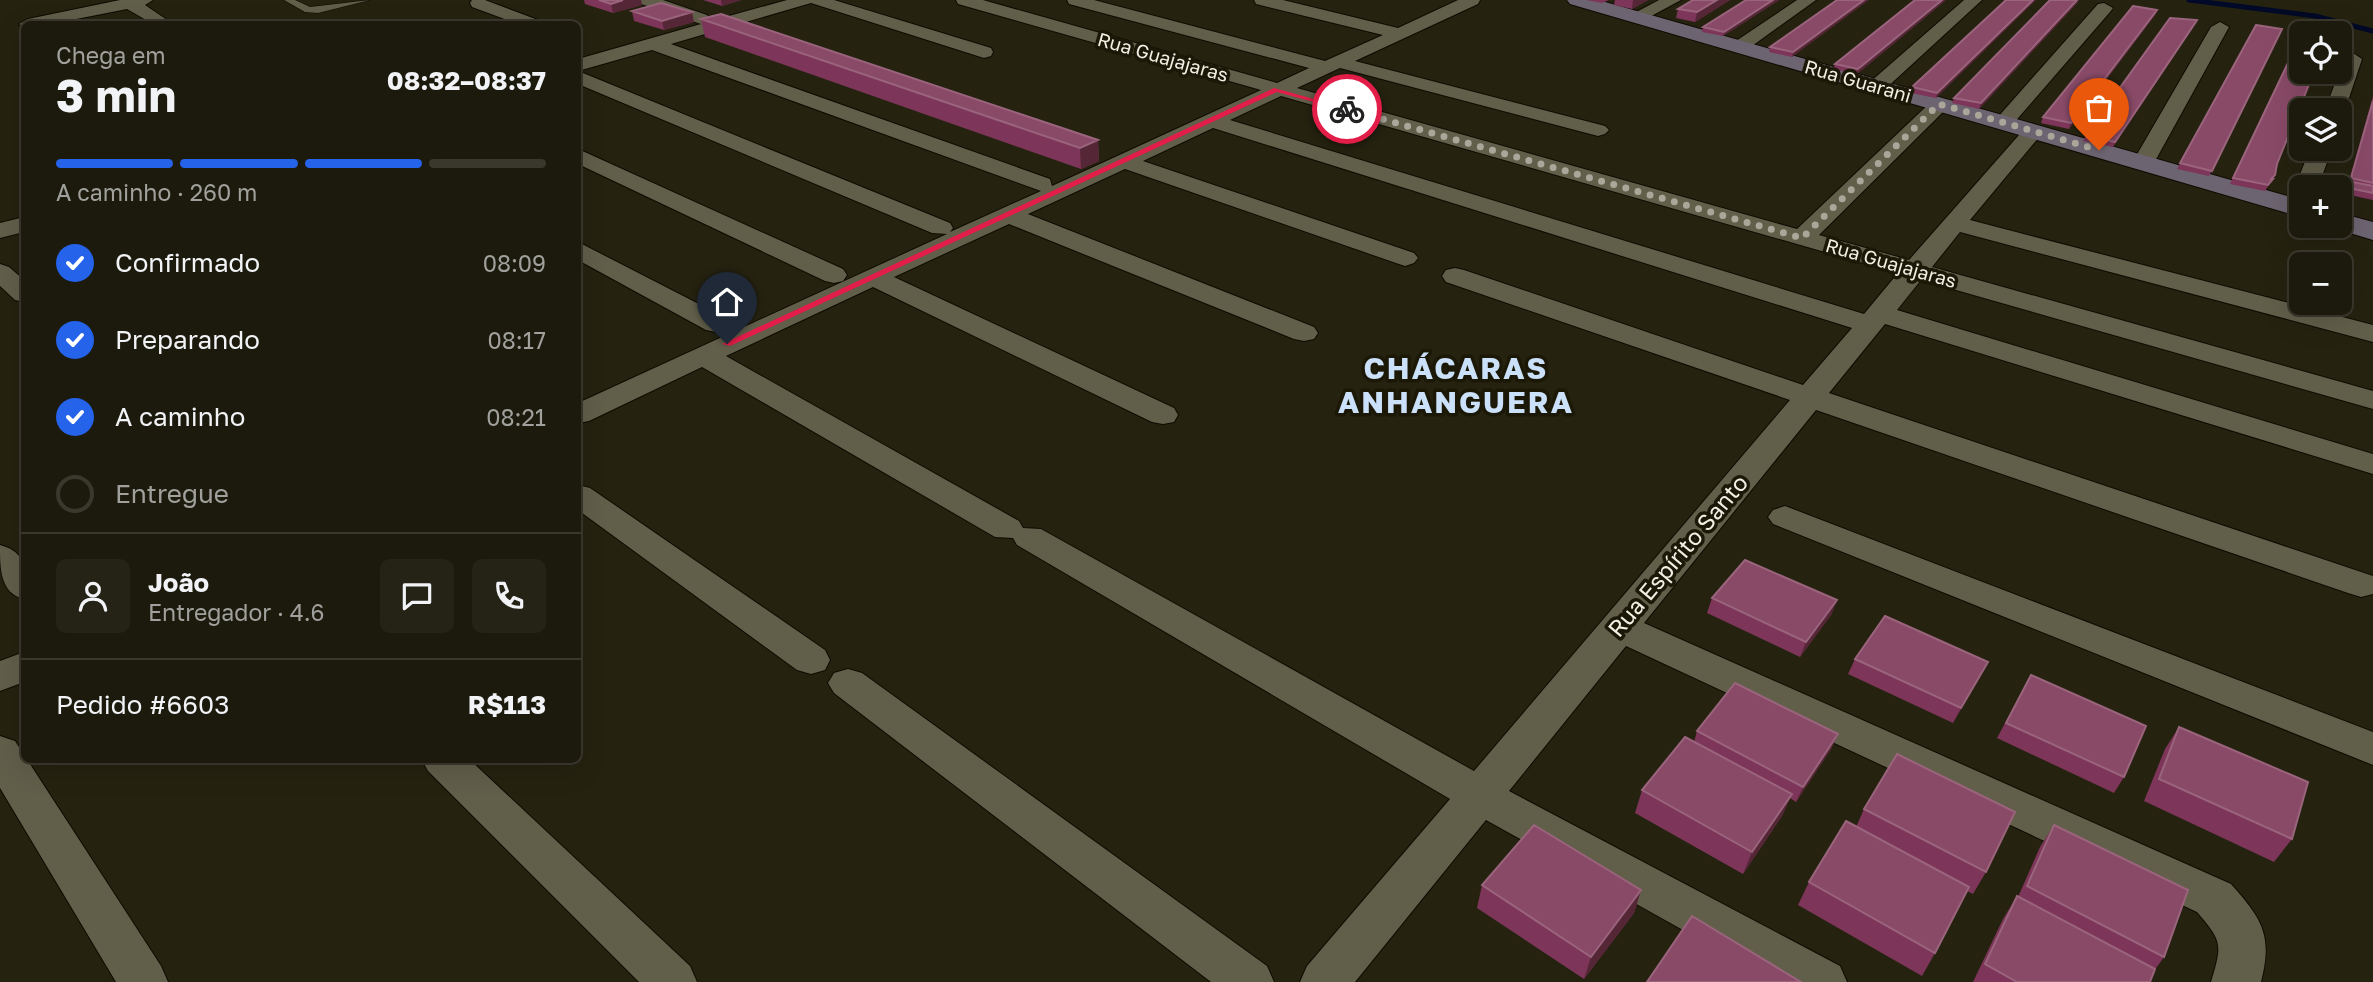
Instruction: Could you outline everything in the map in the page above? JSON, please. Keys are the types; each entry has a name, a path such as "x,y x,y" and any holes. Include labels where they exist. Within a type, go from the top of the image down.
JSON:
{"street":[{"path":"82,0 99,10"},
{"path":"647,0 772,32"},
{"path":"581,64 806,0"},
{"path":"817,0 984,52"},
{"name":"Rua Guajajaras","path":"964,0 2373,400"},
{"path":"1075,0 1598,130"},
{"path":"1262,0 1398,33"},
{"name":"Rua Guarani","path":"1577,0 2143,163 2289,199"},
{"path":"1636,17 1642,17 1673,0"},
{"path":"1739,47 1808,0"},
{"path":"1876,87 1974,0"},
{"path":"46,21 138,2 160,21"},
{"path":"581,413 1006,214 1117,151 1210,120 1398,33 1457,2"},
{"path":"478,3 524,21"},
{"name":"Rua Espírito Santo","path":"1325,982 1953,223 2017,127 2005,121 2104,8"},
{"path":"2143,163 2220,27"},
{"path":"653,44 1042,184"},
{"path":"584,46 612,55"},
{"path":"2339,98 2353,59"},
{"path":"581,77 940,228"},
{"path":"1802,238 1939,104"},
{"path":"1210,120 1874,319 2373,464"},
{"path":"1117,151 1405,258"},
{"path":"581,157 834,275"},
{"path":"1006,214 1304,334"},
{"path":"1953,223 2373,334"},
{"path":"0,230 21,224"},
{"path":"2352,225 2373,231"},
{"path":"581,252 716,324"},
{"path":"0,272 21,291"},
{"path":"1455,276 2361,585"},
{"path":"872,277 1163,415"},
{"path":"702,355 1479,795 1822,982"},
{"path":"581,497 811,660"},
{"path":"1785,517 2373,749"},
{"path":"0,556 21,583"},
{"path":"1618,627 2214,898 2241,929 2244,956 2236,982"},
{"path":"0,677 21,667"},
{"path":"848,683 1249,982"},
{"path":"0,752 143,982"},
{"path":"446,763 672,982"}],"lane":[{"path":"288,0 308,10 366,0"}],"building":[{"path":"599,0 623,0 611,4"},
{"path":"1693,0 1717,0 1697,12 1678,9"},
{"path":"1746,0 1773,0 1724,32 1703,27"},
{"path":"1837,0 1864,0 1793,52 1770,47"},
{"path":"1915,0 1942,0 1858,69 1835,64"},
{"path":"2006,0 2033,0 1937,93 1912,87"},
{"path":"2050,0 2077,0 1981,103 1954,98"},
{"path":"661,3 692,12 662,21 632,11"},
{"path":"2133,6 2157,10 2071,123 2043,117"},
{"path":"721,14 1098,140 1080,148 701,19"},
{"path":"2170,18 2197,20 2115,142 2086,135"},
{"path":"2256,25 2282,29 2212,171 2180,163"},
{"path":"2289,61 2289,84 2309,84 2304,98 2289,98 2289,134 2275,175 2268,185 2233,178"},
{"path":"2373,101 2373,183 2352,178"},
{"path":"2352,182 2373,186 2373,193 2352,189"},
{"path":"1745,560 1837,600 1806,642 1712,598"},
{"path":"1885,616 1988,662 1961,708 1855,659"},
{"path":"2031,675 2146,726 2124,777 2006,723"},
{"path":"1735,683 1838,734 1803,787 1697,731"},
{"path":"2179,727 2308,782 2292,839 2159,779"},
{"path":"1685,737 1792,794 1752,852 1642,790"},
{"path":"1897,754 2015,812 1986,872 1864,809"},
{"path":"1846,821 1969,887 1935,953 1809,882"},
{"path":"1534,825 1641,890 1591,957 1482,885"},
{"path":"2054,825 2188,890 2164,957 2027,886"},
{"path":"2017,896 2155,969 2150,982 2017,982 1985,964"},
{"path":"1692,916 1801,982 1647,982"}],"waterway":[{"path":"2189,0 2315,16 2373,31"}],"way so far":[{"path":"1347,109 1802,238 1939,104 2099,150"}],"district":[{"name":"CHÁCARAS ANHANGUERA","path":"1456,386"}],"route":[{"path":"727,344 1276,89 1347,109"}]}
